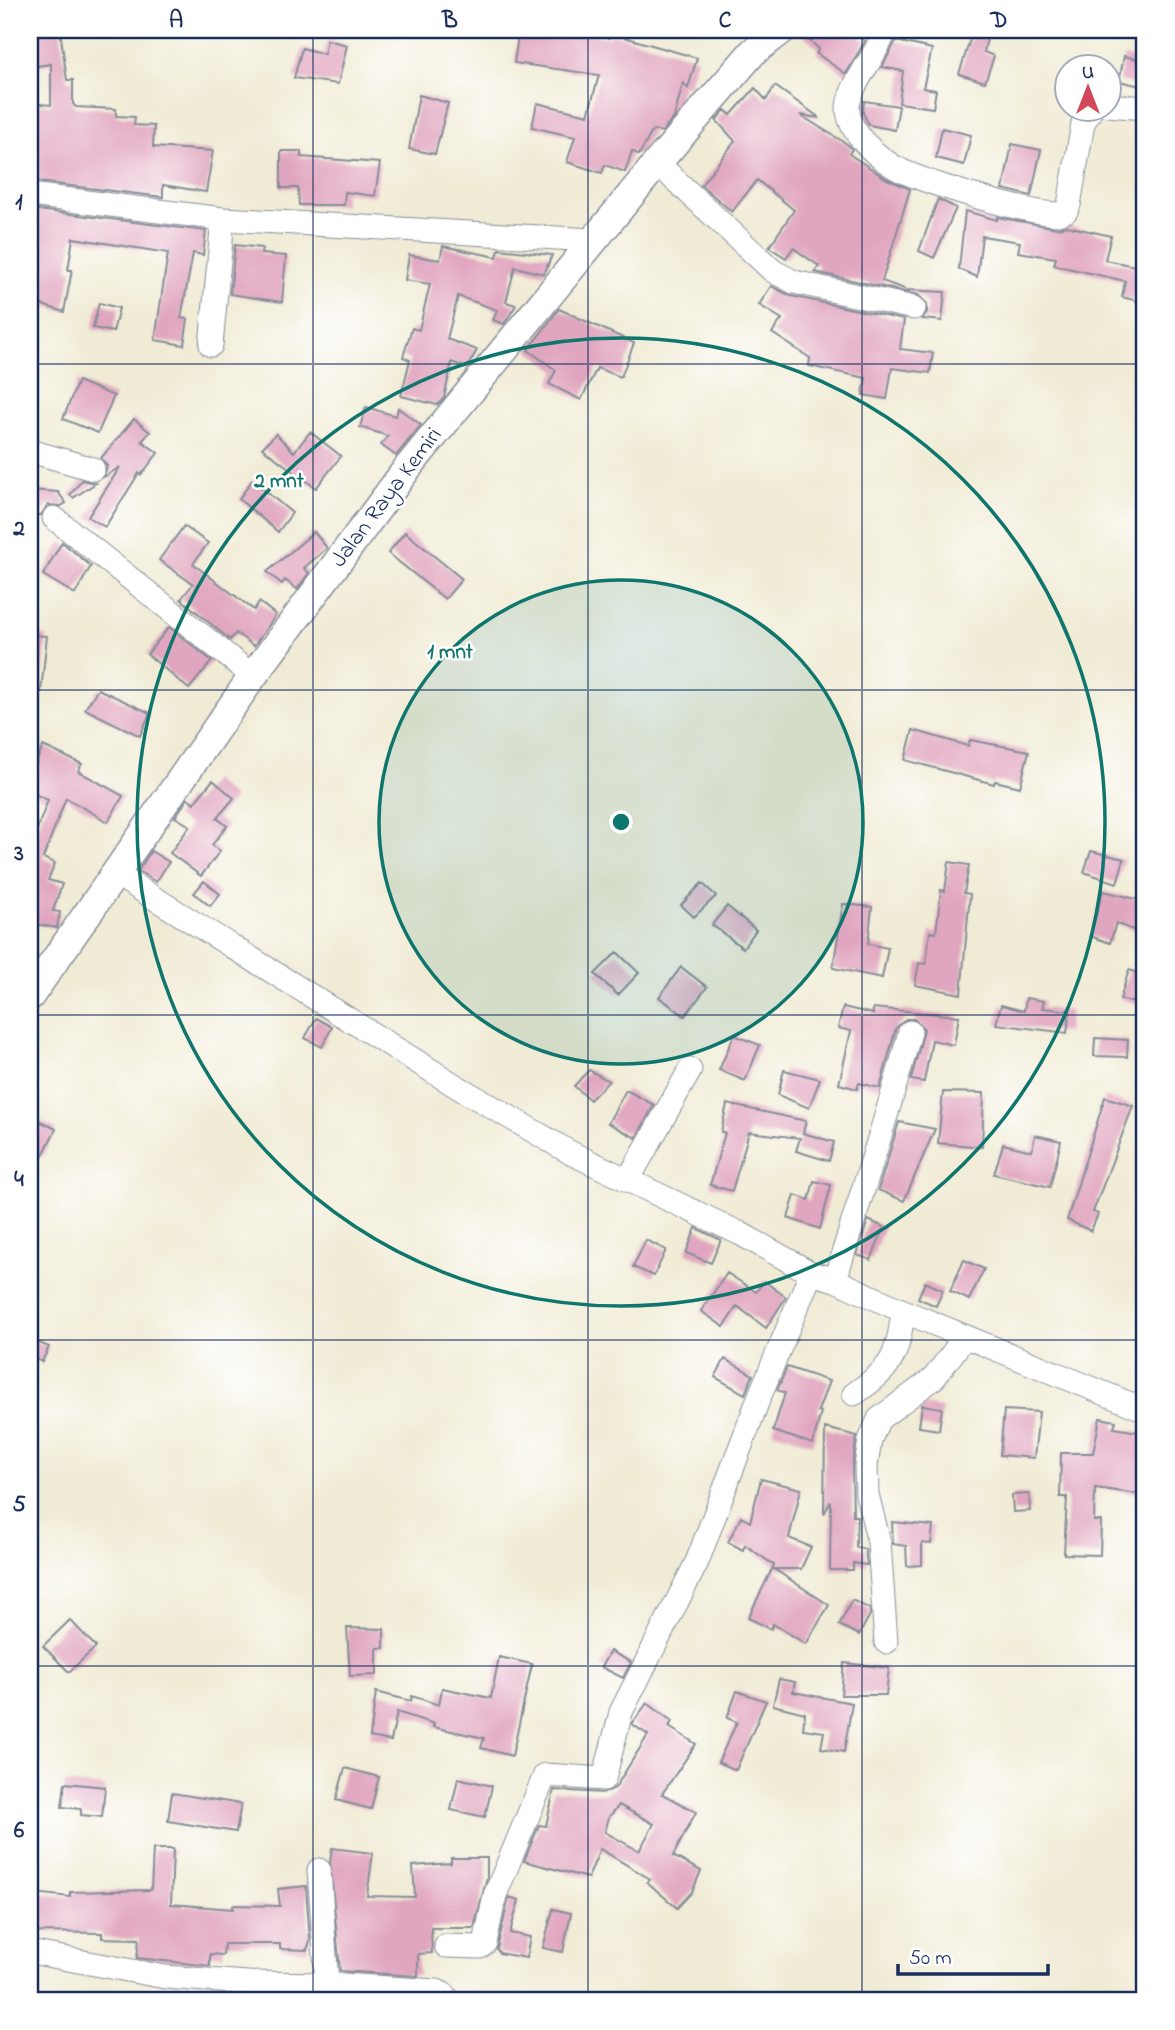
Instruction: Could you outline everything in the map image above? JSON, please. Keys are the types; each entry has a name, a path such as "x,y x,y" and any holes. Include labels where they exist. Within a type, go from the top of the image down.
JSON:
{"street":[{"name":"Jalan Raya Kemiri","path":"30,996 253,676 409,466 657,163 754,52 782,30"},
{"path":"885,30 848,105 850,118 861,139 900,170 989,198 1058,214 1066,211 1069,205 1084,122"},
{"path":"1122,106 1145,108"},
{"path":"657,163 773,271 794,282 914,308"},
{"path":"30,195 223,219 593,240"},
{"path":"211,345 223,219"},
{"path":"30,452 93,470"},
{"path":"54,518 253,676"},
{"path":"114,873 456,1086 571,1153 741,1234 811,1273 835,1280 964,1338 1145,1410"},
{"path":"835,1280 867,1173 887,1119 910,1032"},
{"path":"628,1180 690,1070"},
{"path":"446,1946 480,1947 485,1943 495,1895 544,1775 604,1779 621,1712 696,1562 760,1395 811,1273"},
{"path":"854,1394 882,1374 892,1359 900,1338 903,1311"},
{"path":"886,1642 879,1542 867,1494 866,1465 870,1440 879,1419 934,1378 964,1338"},
{"path":"319,1870 327,1984"},
{"path":"30,1952 165,1977 437,1992 445,1994 447,2000"}],"building":[{"path":"30,30 60,30 67,80 73,80 73,104 76,107 116,109 116,116 135,117 134,125 154,126 153,147 213,151 206,192 163,185 163,197 30,181 30,103 51,105 51,64 30,67"},
{"path":"543,30 572,30 609,38 610,33 697,58 688,88 683,83 674,118 662,132 653,130 639,155 632,151 625,172 605,165 602,173 567,162 575,137 532,127 537,103 588,115 599,75 514,63 518,36 541,39"},
{"path":"798,30 849,30 865,41 846,74 816,53 819,49"},
{"path":"973,30 989,30 984,52 994,56 985,82 959,74"},
{"path":"327,40 347,45 338,84 294,78 302,48 324,54"},
{"path":"896,41 932,49 923,88 936,90 933,108 899,103 903,71 882,67"},
{"path":"1124,56 1145,61 1145,87 1122,82"},
{"path":"775,86 820,118 800,115 847,144 852,149 849,154 887,179 910,189 882,281 907,290 945,292 942,321 922,319 927,312 927,304 918,295 815,272 819,266 793,248 786,258 769,247 794,210 757,180 732,212 701,185 735,141 716,120 725,110 731,115 755,88 766,100"},
{"path":"419,95 448,103 435,154 409,149"},
{"path":"864,101 899,106 895,130 869,125 863,113"},
{"path":"942,128 971,135 964,165 936,158"},
{"path":"1012,144 1041,150 1031,196 1003,189"},
{"path":"281,151 301,151 301,157 380,163 375,196 345,192 344,205 299,205 298,188 281,188"},
{"path":"938,199 956,208 934,258 919,251"},
{"path":"30,209 206,231 203,255 193,253 181,318 188,319 184,345 155,340 168,253 73,238 68,270 72,270 64,312 30,301"},
{"path":"965,211 997,220 997,217 1057,228 1067,226 1111,236 1105,260 1145,268 1138,301 1122,297 1125,281 1054,265 1056,258 1018,252 1020,242 982,236 977,277 959,269"},
{"path":"235,245 262,248 261,254 286,256 282,302 230,294"},
{"path":"443,246 497,257 499,249 552,255 544,274 515,267 506,302 516,305 504,324 493,320 497,310 458,296 447,339 477,350 467,368 452,362 444,398 437,405 401,396 410,360 403,357 412,328 419,330 430,284 405,280 409,255 440,260"},
{"path":"771,286 791,296 904,320 900,349 933,353 930,373 892,368 887,399 863,395 866,378 809,366 810,358 772,333 782,319 759,305"},
{"path":"99,303 119,308 113,332 93,328"},
{"path":"559,309 634,343 621,377 597,368 581,400 549,384 556,370 528,350"},
{"path":"78,381 114,396 98,433 63,419"},
{"path":"366,407 396,416 398,408 421,425 396,456 381,445 388,436 360,427"},
{"path":"134,419 150,432 142,441 158,453 141,475 139,473 105,527 88,517 120,467 104,477 107,466 101,458"},
{"path":"310,432 341,456 316,488 262,448 276,434 294,452"},
{"path":"82,480 96,483 73,498 70,495"},
{"path":"252,480 292,513 278,532 239,499"},
{"path":"30,490 58,492 66,503 61,506 48,505 41,515 30,514"},
{"path":"184,526 208,543 193,564 254,610 259,602 276,615 254,646 236,633 230,640 181,599 193,584 159,560"},
{"path":"314,532 327,548 304,568 309,573 297,589 285,580 282,584 267,572"},
{"path":"405,532 462,579 445,599 388,553"},
{"path":"62,542 91,566 75,594 43,575"},
{"path":"169,627 212,661 189,689 147,654"},
{"path":"30,635 47,636 41,692 30,692"},
{"path":"98,689 150,713 140,736 85,709"},
{"path":"913,730 968,746 970,740 1029,751 1020,787 995,781 994,784 905,760"},
{"path":"43,746 82,764 78,771 123,796 108,822 66,798 43,858 55,863 48,880 62,884 53,911 60,912 57,928 30,923 30,848 48,800 30,792 30,777"},
{"path":"213,780 234,798 217,818 227,826 212,845 220,851 201,876 170,853 190,826 175,817 188,798 194,803"},
{"path":"151,851 169,862 156,882 138,871"},
{"path":"1091,851 1124,859 1117,883 1084,872"},
{"path":"949,862 969,865 964,893 970,894 961,994 915,985 919,963 926,964 930,932 936,933 941,890 945,891"},
{"path":"204,881 220,894 210,906 194,893"},
{"path":"702,883 716,896 694,917 681,905"},
{"path":"1103,891 1145,901 1145,935 1116,923 1110,943 1090,936"},
{"path":"843,904 872,907 868,944 888,948 882,978 833,968"},
{"path":"727,906 756,930 743,948 712,925"},
{"path":"617,952 639,973 618,995 595,974"},
{"path":"681,967 707,987 685,1016 659,997"},
{"path":"1129,970 1145,975 1145,1006 1120,999"},
{"path":"1026,998 1044,1001 1042,1008 1070,1011 1067,1033 996,1024 1001,1005 1024,1011"},
{"path":"843,1007 873,1014 873,1008 959,1016 954,1045 932,1040 924,1082 911,1080 924,1029 914,1019 906,1019 896,1028 880,1088 859,1083 857,1089 839,1084 851,1031 838,1028"},
{"path":"316,1018 332,1027 322,1047 305,1038"},
{"path":"734,1035 760,1045 745,1081 719,1070"},
{"path":"1095,1038 1128,1040 1127,1057 1094,1056"},
{"path":"589,1070 609,1081 590,1100 574,1086"},
{"path":"784,1070 820,1079 809,1108 778,1095"},
{"path":"626,1090 654,1105 636,1138 608,1123"},
{"path":"943,1092 984,1093 982,1147 938,1143"},
{"path":"1105,1097 1133,1106 1093,1212 1098,1214 1091,1231 1067,1220"},
{"path":"727,1104 806,1121 803,1133 834,1142 829,1161 796,1151 800,1138 749,1132 732,1191 710,1185 725,1133 721,1132"},
{"path":"30,1116 56,1129 42,1157 30,1151"},
{"path":"899,1122 935,1129 904,1201 878,1190"},
{"path":"1035,1135 1061,1141 1050,1187 994,1174 1003,1144 1032,1151"},
{"path":"814,1181 831,1185 820,1229 788,1218 795,1195 809,1200"},
{"path":"868,1220 884,1227 871,1260 857,1255"},
{"path":"696,1228 721,1240 711,1263 686,1253"},
{"path":"646,1240 666,1250 654,1276 633,1267"},
{"path":"964,1260 984,1269 969,1300 950,1291"},
{"path":"727,1273 756,1292 764,1281 786,1297 766,1328 737,1306 724,1327 701,1311"},
{"path":"925,1282 943,1290 936,1306 918,1298"},
{"path":"30,1339 49,1347 42,1362 30,1357"},
{"path":"725,1359 753,1375 745,1394 715,1377"},
{"path":"787,1367 829,1381 818,1411 821,1412 813,1444 773,1431 785,1393 777,1390"},
{"path":"922,1405 942,1408 939,1430 919,1427"},
{"path":"1004,1410 1039,1412 1034,1458 1000,1455"},
{"path":"1100,1418 1116,1421 1114,1428 1145,1433 1145,1495 1095,1488 1094,1521 1101,1521 1100,1555 1064,1554 1067,1497 1060,1497 1061,1453 1093,1453"},
{"path":"825,1428 857,1436 852,1466 853,1516 857,1516 856,1547 865,1549 867,1565 853,1563 853,1570 830,1570 831,1501 824,1514"},
{"path":"761,1479 801,1489 789,1538 811,1547 801,1569 774,1569 829,1605 806,1644 773,1624 771,1629 748,1618 774,1565 745,1545 743,1550 728,1542 741,1517 750,1522"},
{"path":"1029,1494 1030,1511 1013,1512 1012,1495"},
{"path":"892,1522 933,1526 931,1544 922,1543 922,1565 907,1566 906,1546 893,1544"},
{"path":"852,1600 870,1609 870,1615 859,1635 839,1625"},
{"path":"70,1620 96,1647 69,1672 43,1646"},
{"path":"347,1628 384,1629 384,1648 377,1648 377,1675 350,1676"},
{"path":"610,1651 631,1662 623,1678 601,1667"},
{"path":"499,1657 532,1664 512,1756 481,1748 484,1738 433,1727 434,1724 397,1712 391,1741 370,1737 376,1692 411,1701 412,1696 439,1705 442,1688 491,1698"},
{"path":"844,1663 889,1668 886,1695 841,1695"},
{"path":"779,1679 795,1682 793,1692 852,1703 844,1752 821,1748 824,1732 803,1729 805,1713 773,1705"},
{"path":"737,1691 766,1701 736,1770 718,1762 737,1722 727,1718"},
{"path":"647,1703 672,1721 669,1727 696,1744 662,1794 696,1812 673,1856 701,1871 692,1892 677,1908 647,1882 650,1879 600,1849 588,1878 524,1861 539,1825 546,1826 554,1790 604,1793 615,1788 648,1735 632,1724","holes":["619,1805 654,1824 639,1851 605,1832 609,1817"]},
{"path":"345,1768 379,1777 371,1809 336,1800"},
{"path":"458,1778 492,1786 485,1817 451,1810"},
{"path":"65,1783 105,1787 102,1817 81,1815 81,1809 62,1807"},
{"path":"172,1793 241,1804 236,1832 168,1821"},
{"path":"332,1848 373,1853 367,1896 415,1897 413,1866 451,1863 451,1858 487,1858 487,1877 474,1928 431,1928 432,1953 418,1954 418,1976 340,1971 330,1862"},
{"path":"153,1849 173,1849 171,1904 233,1909 233,1905 280,1906 278,1889 306,1886 310,1941 307,1950 280,1949 280,1944 224,1944 223,1955 210,1954 210,1966 137,1958 139,1939 102,1938 102,1933 30,1932 34,1893 70,1897 70,1892 151,1890"},
{"path":"509,1897 519,1900 510,1933 530,1937 526,1958 499,1953 497,1949"},
{"path":"553,1909 571,1913 563,1952 543,1948"}]}
